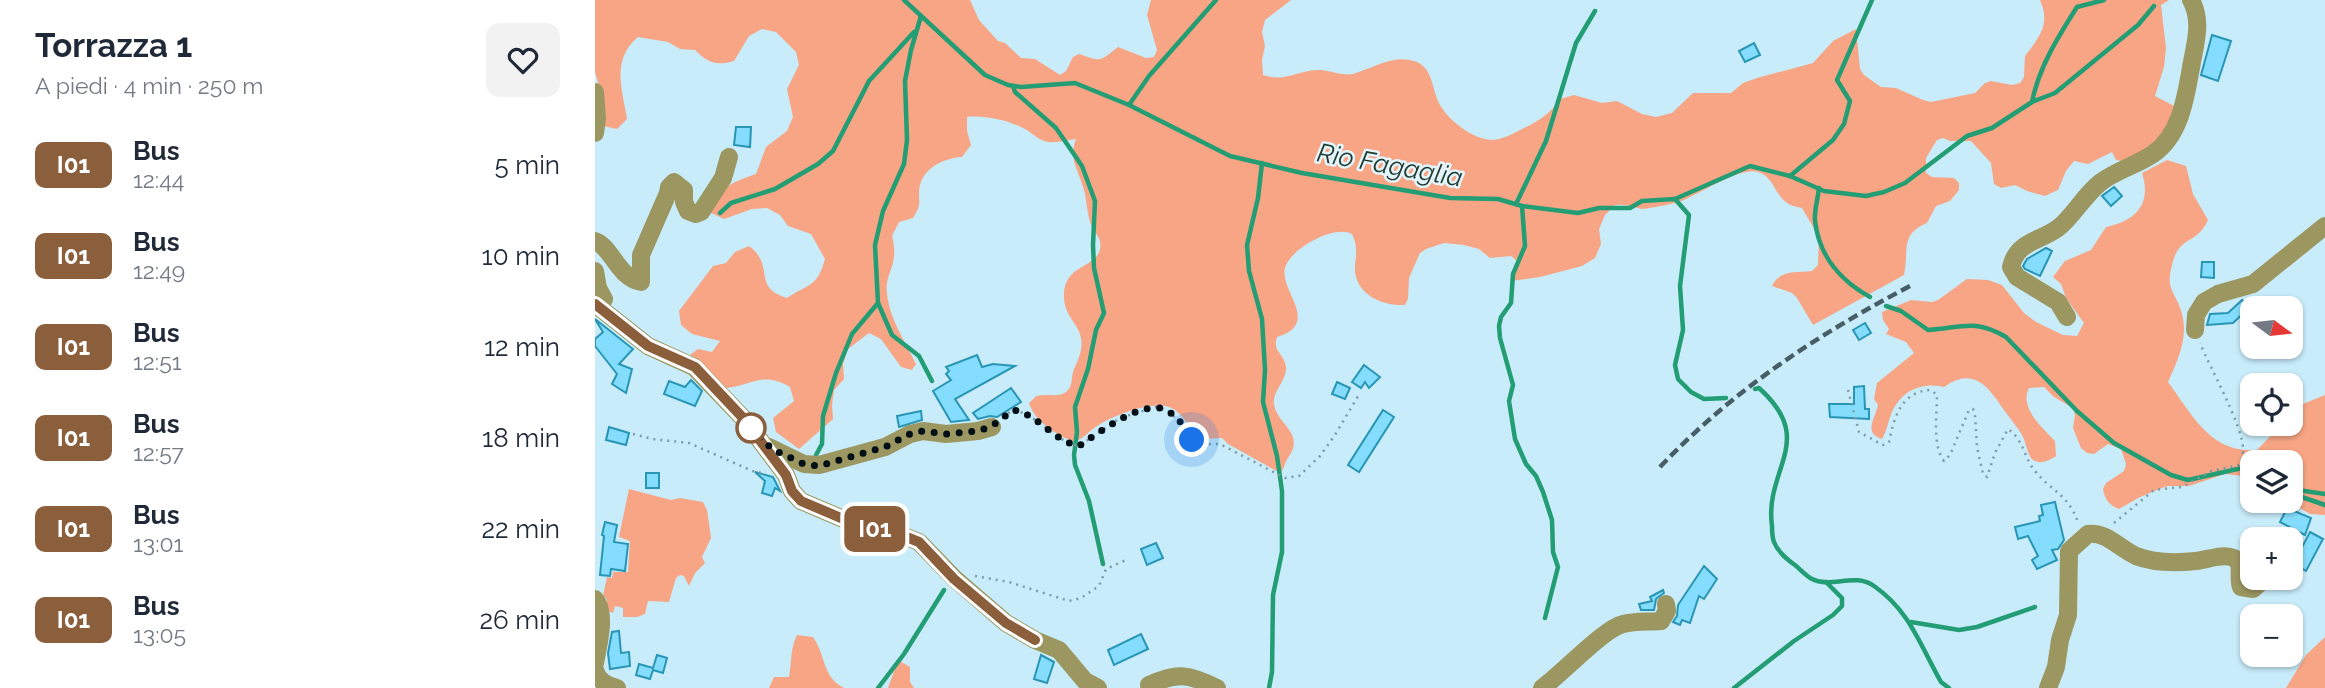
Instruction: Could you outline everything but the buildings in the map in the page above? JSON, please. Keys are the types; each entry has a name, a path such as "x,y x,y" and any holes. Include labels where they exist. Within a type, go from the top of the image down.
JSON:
{"street":[{"path":"2067,317 2058,303 2017,277 2011,267 2014,256 2029,243 2061,226 2100,183 2155,152 2167,140 2176,126 2183,105 2197,38 2198,19 2191,0"},
{"path":"595,92 595,133"},
{"path":"595,241 601,244 611,260 632,280 641,282 641,255 669,187 674,182 684,190 684,202 688,211 696,214 701,212 723,178 729,157"},
{"path":"2195,330 2196,315 2204,302 2218,294 2253,284 2295,253 2325,226"},
{"path":"595,271 598,288 604,299 597,305 648,346 695,367 772,449 804,464 819,466 885,447 910,434 923,431 946,434 978,431 992,426"},
{"path":"754,432 786,475 792,491 801,501 855,524 919,542 954,579 1006,623 1059,650 1085,681 1098,688"},
{"path":"2048,688 2056,667 2060,640 2068,615 2069,551 2088,534 2101,534 2128,552 2151,560 2194,562 2220,557 2234,558 2240,566 2240,584"},
{"path":"595,599 599,604 600,616 595,663"},
{"path":"1542,688 1610,630 1623,624 1661,621 1667,611 1665,604"},
{"path":"595,670 597,676 617,688"},
{"path":"1144,687 1177,675 1190,677 1217,688"},
{"path":"1144,687 1159,684 1178,688"}],"path":[{"path":"2101,534 2154,490 2182,487 2211,471 2239,465 2242,459 2243,447 2231,410 2210,369 2195,330"},
{"path":"1848,390 1859,432 1882,445 1889,442 1895,413 1902,404 1914,394 1931,390 1937,395 1938,445 1944,461 1950,455 1969,410 1973,409 1977,447 1983,474 1987,477 1995,453 2008,429 2027,452 2033,469 2071,506 2078,522 2080,539"},
{"path":"992,426 1013,410 1023,412 1067,444 1079,446 1121,418 1156,407 1167,410 1184,426 1192,440 1199,444 1220,444 1285,478 1299,476 1320,456 1360,393"},
{"path":"633,434 689,443 757,472 786,475"},
{"path":"954,579 976,576 1009,582 1069,601 1081,598 1099,586 1106,569 1128,559"}],"shaded area":[{"path":"595,0 970,0 979,20 998,41 1005,43 1021,58 1035,59 1060,75 1066,71 1073,57 1079,54 1099,59 1118,47 1146,58 1154,57 1157,50 1147,15 1151,0 1291,0 1265,20 1262,32 1265,46 1263,75 1286,77 1321,70 1349,74 1388,61 1410,60 1427,70 1438,101 1447,115 1469,132 1493,140 1506,137 1530,125 1547,114 1560,99 1574,95 1602,103 1617,101 1642,114 1656,117 1672,113 1693,93 1731,93 1743,83 1813,63 1833,41 1856,29 1860,69 1881,87 1896,88 1931,102 1975,93 1991,81 2012,85 2020,83 2024,77 2025,56 2039,37 2044,24 2040,0 2169,0 2161,5 2166,48 2164,67 2155,96 2178,108 2155,148 2121,161 2116,160 2112,152 2088,164 2074,161 2066,171 2058,190 2045,196 2015,185 2001,188 1994,184 1991,163 1971,141 1950,141 1943,138 1937,140 1926,158 1926,173 1932,177 1954,178 1959,183 1959,190 1950,201 1936,206 1927,223 1918,227 1909,238 1904,275 1813,325 1792,293 1772,286 1784,274 1812,271 1818,265 1819,237 1802,208 1787,203 1771,181 1758,172 1741,173 1684,200 1669,204 1642,209 1615,205 1605,215 1599,229 1601,244 1595,258 1582,266 1540,277 1511,281 1518,268 1517,261 1511,256 1490,258 1479,249 1444,243 1426,249 1420,253 1409,278 1405,305 1376,299 1359,284 1355,267 1356,247 1352,234 1335,232 1324,235 1295,253 1285,268 1285,277 1298,315 1296,324 1290,331 1277,337 1276,342 1286,372 1275,395 1274,404 1294,442 1280,473 1222,438 1200,439 1179,413 1158,405 1114,417 1075,442 1041,422 1029,403 1041,395 1061,394 1068,390 1082,344 1065,305 1066,284 1070,276 1091,261 1100,250 1099,237 1090,223 1084,190 1074,159 1076,139 1048,142 1010,123 988,117 967,117 971,145 962,157 940,162 928,171 920,184 916,214 913,218 899,222 892,236 894,255 887,294 895,322 916,364 912,370 901,367 881,339 869,333 848,349 843,364 844,379 834,390 833,419 799,449 776,432 773,418 794,401 790,387 780,382 762,380 720,388 690,355 698,349 712,352 720,341 692,334 681,325 679,311 713,266 726,263 735,252 749,246 761,261 770,288 787,298 811,284 819,275 825,259 811,234 788,226 780,215 767,208 752,209 724,219 711,213 721,192 733,183 756,174 766,147 787,131 793,117 787,89 799,65 796,52 776,32 762,29 749,36 734,61 722,63 708,61 695,50 680,49 668,42 638,37 624,55 621,65 621,85 627,119 617,129 603,126 602,96 595,72"},
{"path":"2167,160 2186,166 2193,194 2208,220 2200,232 2178,250 2172,265 2170,284 2182,315 2184,335 2168,382 2204,430 2227,446 2241,450 2240,476 2225,474 2189,486 2167,486 2119,509 2108,502 2103,489 2106,483 2124,471 2126,464 2121,449 2108,444 2094,454 2087,453 2081,448 2073,428 2073,408 2054,397 2044,387 2029,388 2027,395 2027,403 2033,417 2055,441 2056,456 2043,462 2031,458 2021,433 1998,401 1986,387 1972,379 1963,378 1944,387 1913,389 1896,404 1882,439 1873,433 1872,425 1878,405 1874,399 1877,383 1914,353 1906,342 1886,334 1889,329 1883,320 1882,312 1911,300 1938,300 1967,279 1988,280 2002,285 2024,313 2036,322 2063,335 2077,336 2084,323 2066,298 2061,284 2053,277 2065,261 2091,250 2106,227 2126,220 2139,209 2145,194 2142,173"},
{"path":"2325,395 2325,515 2310,514 2303,510 2303,450 2257,450 2270,436 2303,436 2303,404"},
{"path":"629,489 671,500 680,498 703,502 707,510 711,538 702,557 705,563 695,573 689,586 684,576 680,575 676,578 669,602 648,601 645,614 637,617 623,617 623,608 615,606 613,613 606,610 607,599 603,596 607,577 612,578 613,572 628,572 630,541 619,537"},
{"path":"797,635 813,637 828,672 844,688 769,688 774,677 789,677 792,650"},
{"path":"2325,637 2325,688 2286,688 2299,667 2303,667 2306,655"},
{"path":"898,660 910,667 910,682 914,688 888,688"}],"waterway":[{"name":"Rio Fagaglia","path":"904,0 985,75 1008,85 1021,87 1075,83 1129,105 1230,156 1302,173 1450,198 1498,199 1522,206 1578,213 1599,208 1630,208 1642,201 1675,199 1689,215 1680,286 1683,330 1675,365 1678,379 1691,392 1704,399 1726,398"},
{"path":"1129,105 1149,76 1216,0"},
{"path":"1790,176 1833,140 1844,124 1850,101 1837,80 1872,0"},
{"path":"2032,102 2044,64 2077,7 2104,0"},
{"path":"1675,199 1750,166 1790,176 1824,191 1866,196 1884,192 1905,183 1967,136 1992,128 2032,102 2055,93 2138,25 2154,6"},
{"path":"1516,204 1546,141 1576,43 1595,11"},
{"path":"816,455 822,444 823,416 836,373 852,334 878,303 875,245 883,211 904,164 907,140 905,81 921,16"},
{"path":"720,213 731,203 775,189 818,164 833,151 869,81 914,32"},
{"path":"1013,86 1015,92 1056,128 1082,166 1095,201 1094,268 1104,313 1096,330 1088,369 1075,407 1077,432 1074,455 1075,465 1089,501 1103,564"},
{"path":"1262,163 1258,198 1247,245 1249,271 1262,319 1265,370 1263,402 1277,456 1282,491 1282,552 1273,595 1272,672 1269,688"},
{"path":"1819,188 1815,217 1821,245 1841,275 1870,297"},
{"path":"1522,206 1525,246 1513,274 1511,303 1501,317 1499,326 1513,385 1509,401 1515,439 1526,464 1536,476 1552,520 1553,552 1558,567 1545,618"},
{"path":"878,303 892,335 919,356 932,381"},
{"path":"1886,306 1901,311 1928,330 1976,326 2006,337 2077,411 2114,443 2171,475 2188,480 2240,468"},
{"path":"1755,389 1759,388 1776,407 1785,424 1785,455 1772,506 1772,536 1778,549 1785,558 1819,582 1859,580 1874,586 1897,606 1941,682 1949,688"},
{"path":"2303,491 2325,494"},
{"path":"2303,497 2325,505"},
{"path":"1734,688 1842,606 1842,598 1826,582"},
{"path":"878,688 904,654 944,590"},
{"path":"1911,622 1959,630 1977,627 2035,607"}],"railway":[{"path":"1660,467 1717,413 1777,366 1842,324 1910,286"}],"bus line":[{"name":"I01","path":"595,304 648,346 695,367 744,419 786,475 792,491 801,501 855,524 919,542 954,579 1006,623 1035,640"}],"route":[{"path":"751,428 772,449 804,464 819,466 885,447 910,434 923,431 946,434 978,431 992,426 1013,410 1023,412 1067,444 1079,446 1121,418 1156,407 1167,410 1184,426 1192,440"}]}
